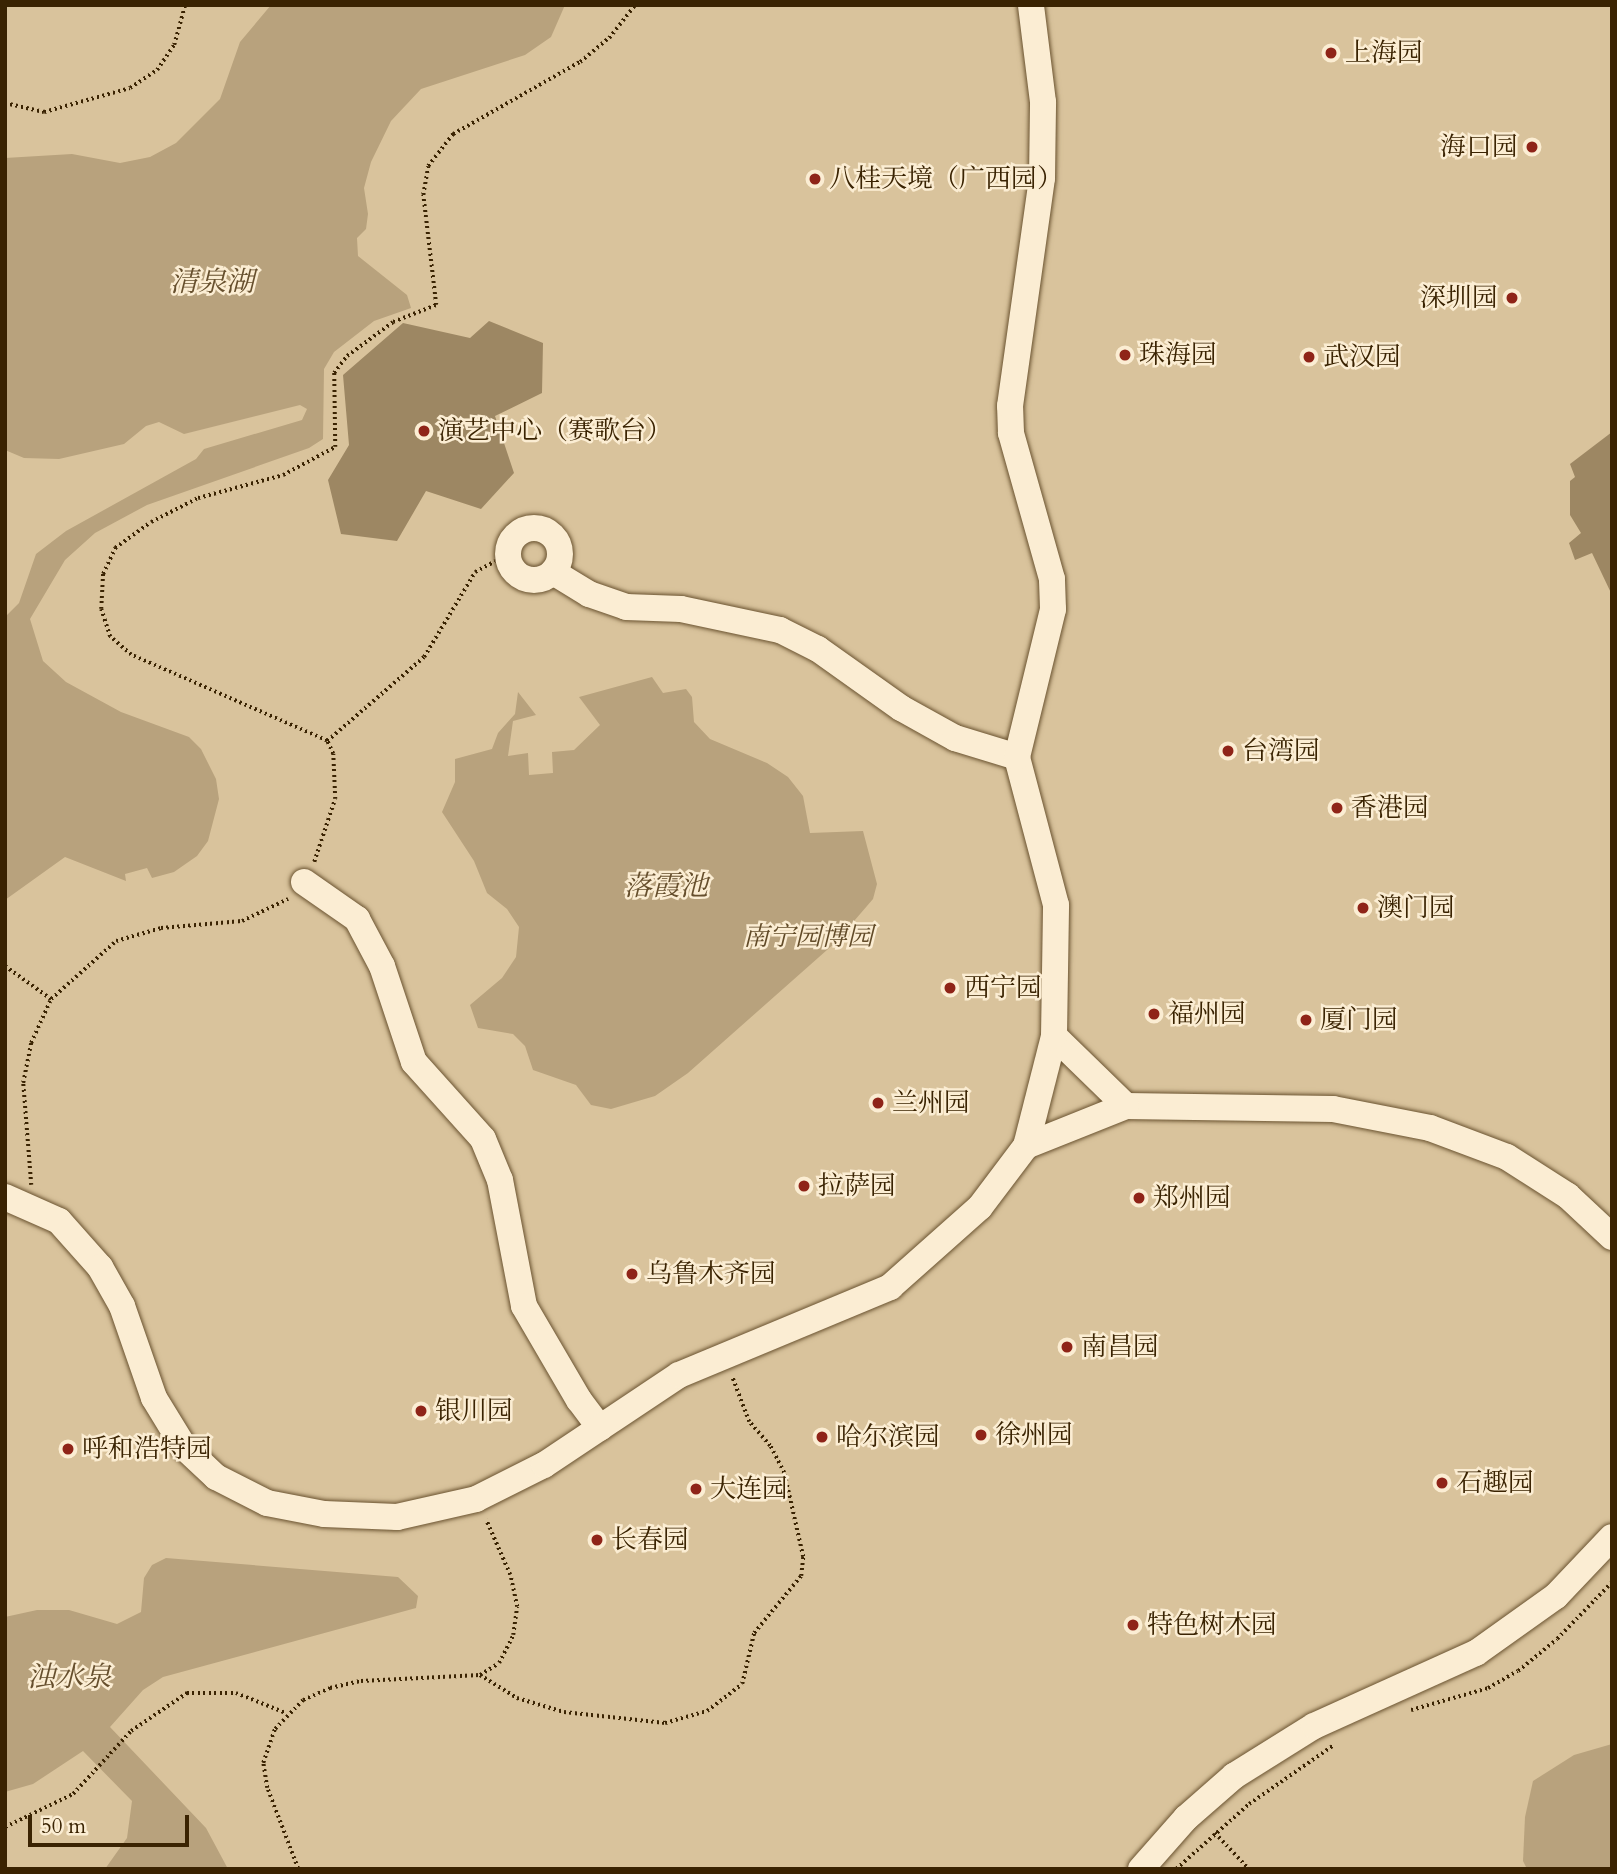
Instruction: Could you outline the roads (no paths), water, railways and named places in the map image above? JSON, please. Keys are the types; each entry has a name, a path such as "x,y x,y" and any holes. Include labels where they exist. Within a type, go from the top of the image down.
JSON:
{"street":[{"path":"5,1197 34,1208 59,1222 100,1267 122,1306 154,1398 184,1447 216,1477 267,1503 324,1514 397,1517 476,1499 544,1465 680,1375 724,1353 890,1287 980,1206 1027,1146 1054,1036 1056,905 1017,757 1053,609 1052,579 1011,433 1010,406 1042,178 1044,102 1031,5"},
{"path":"553,572 559,548 544,530 519,532 508,555 514,571 528,580 553,572 589,594 626,607 681,609 780,630 818,649 901,708 955,738 1017,757"},
{"path":"304,882 357,919 382,966 414,1062 483,1139 500,1181 524,1306 600,1428"},
{"path":"1054,1036 1126,1106"},
{"path":"1027,1146 1126,1106 1334,1109 1430,1128 1507,1157 1568,1196 1612,1237"},
{"path":"1141,1869 1193,1812 1234,1776 1314,1726 1423,1681 1517,1626 1556,1596 1612,1537"}],"water":[{"name":"清泉湖","path":"271,5 565,5 551,37 525,55 421,89 391,121 371,162 364,188 368,214 366,229 357,238 358,256 407,295 411,308 374,321 334,352 324,369 323,439 309,448 147,505 95,533 65,560 30,619 43,661 66,682 121,712 189,737 201,749 216,779 219,799 208,841 197,856 174,872 152,878 147,868 125,874 126,881 65,857 5,900 5,617 19,603 36,554 66,531 196,459 204,449 302,420 307,409 300,405 184,434 159,422 146,426 124,444 59,459 24,458 5,450 5,158 72,154 120,163 150,157 176,143 220,99 240,42"},
{"name":"落霞池","path":"652,677 663,693 686,689 692,697 694,722 710,739 767,763 788,777 803,796 810,833 863,831 877,884 873,899 836,942 688,1073 655,1096 611,1109 591,1105 576,1085 533,1070 525,1046 513,1034 478,1028 470,1005 502,978 516,957 519,927 507,909 487,893 474,861 442,812 455,782 455,759 492,749 498,733 515,714 518,692 536,715 513,721 508,756 528,753 529,775 553,773 552,752 574,750 600,725 579,697"},
{"name":"浊水泉","path":"166,1558 398,1577 418,1596 416,1608 163,1677 143,1690 110,1727 206,1828 228,1869 105,1869 127,1838 132,1801 83,1751 33,1784 5,1792 5,1617 37,1610 69,1610 117,1624 141,1612 144,1578 152,1565"},
{"path":"1612,1744 1612,1869 1527,1869 1523,1861 1525,1817 1533,1781 1574,1755"}],"place":[{"name":"上海园","path":"1331,53"},
{"name":"海口园","path":"1532,147"},
{"name":"八桂天境（广西园）","path":"815,179"},
{"name":"深圳园","path":"1512,298"},
{"name":"珠海园","path":"1125,355"},
{"name":"武汉园","path":"1309,357"},
{"name":"演艺中心（赛歌台）","path":"424,431"},
{"name":"台湾园","path":"1228,751"},
{"name":"香港园","path":"1337,808"},
{"name":"澳门园","path":"1363,908"},
{"name":"西宁园","path":"950,988"},
{"name":"福州园","path":"1154,1014"},
{"name":"厦门园","path":"1306,1020"},
{"name":"兰州园","path":"878,1103"},
{"name":"拉萨园","path":"804,1186"},
{"name":"郑州园","path":"1139,1198"},
{"name":"乌鲁木齐园","path":"632,1274"},
{"name":"南昌园","path":"1067,1347"},
{"name":"银川园","path":"421,1411"},
{"name":"徐州园","path":"981,1435"},
{"name":"哈尔滨园","path":"822,1437"},
{"name":"呼和浩特园","path":"68,1449"},
{"name":"石趣园","path":"1442,1483"},
{"name":"大连园","path":"696,1489"},
{"name":"长春园","path":"597,1540"},
{"name":"特色树木园","path":"1133,1625"}],"park label":[{"name":"南宁园博园","path":"808,937"}]}
